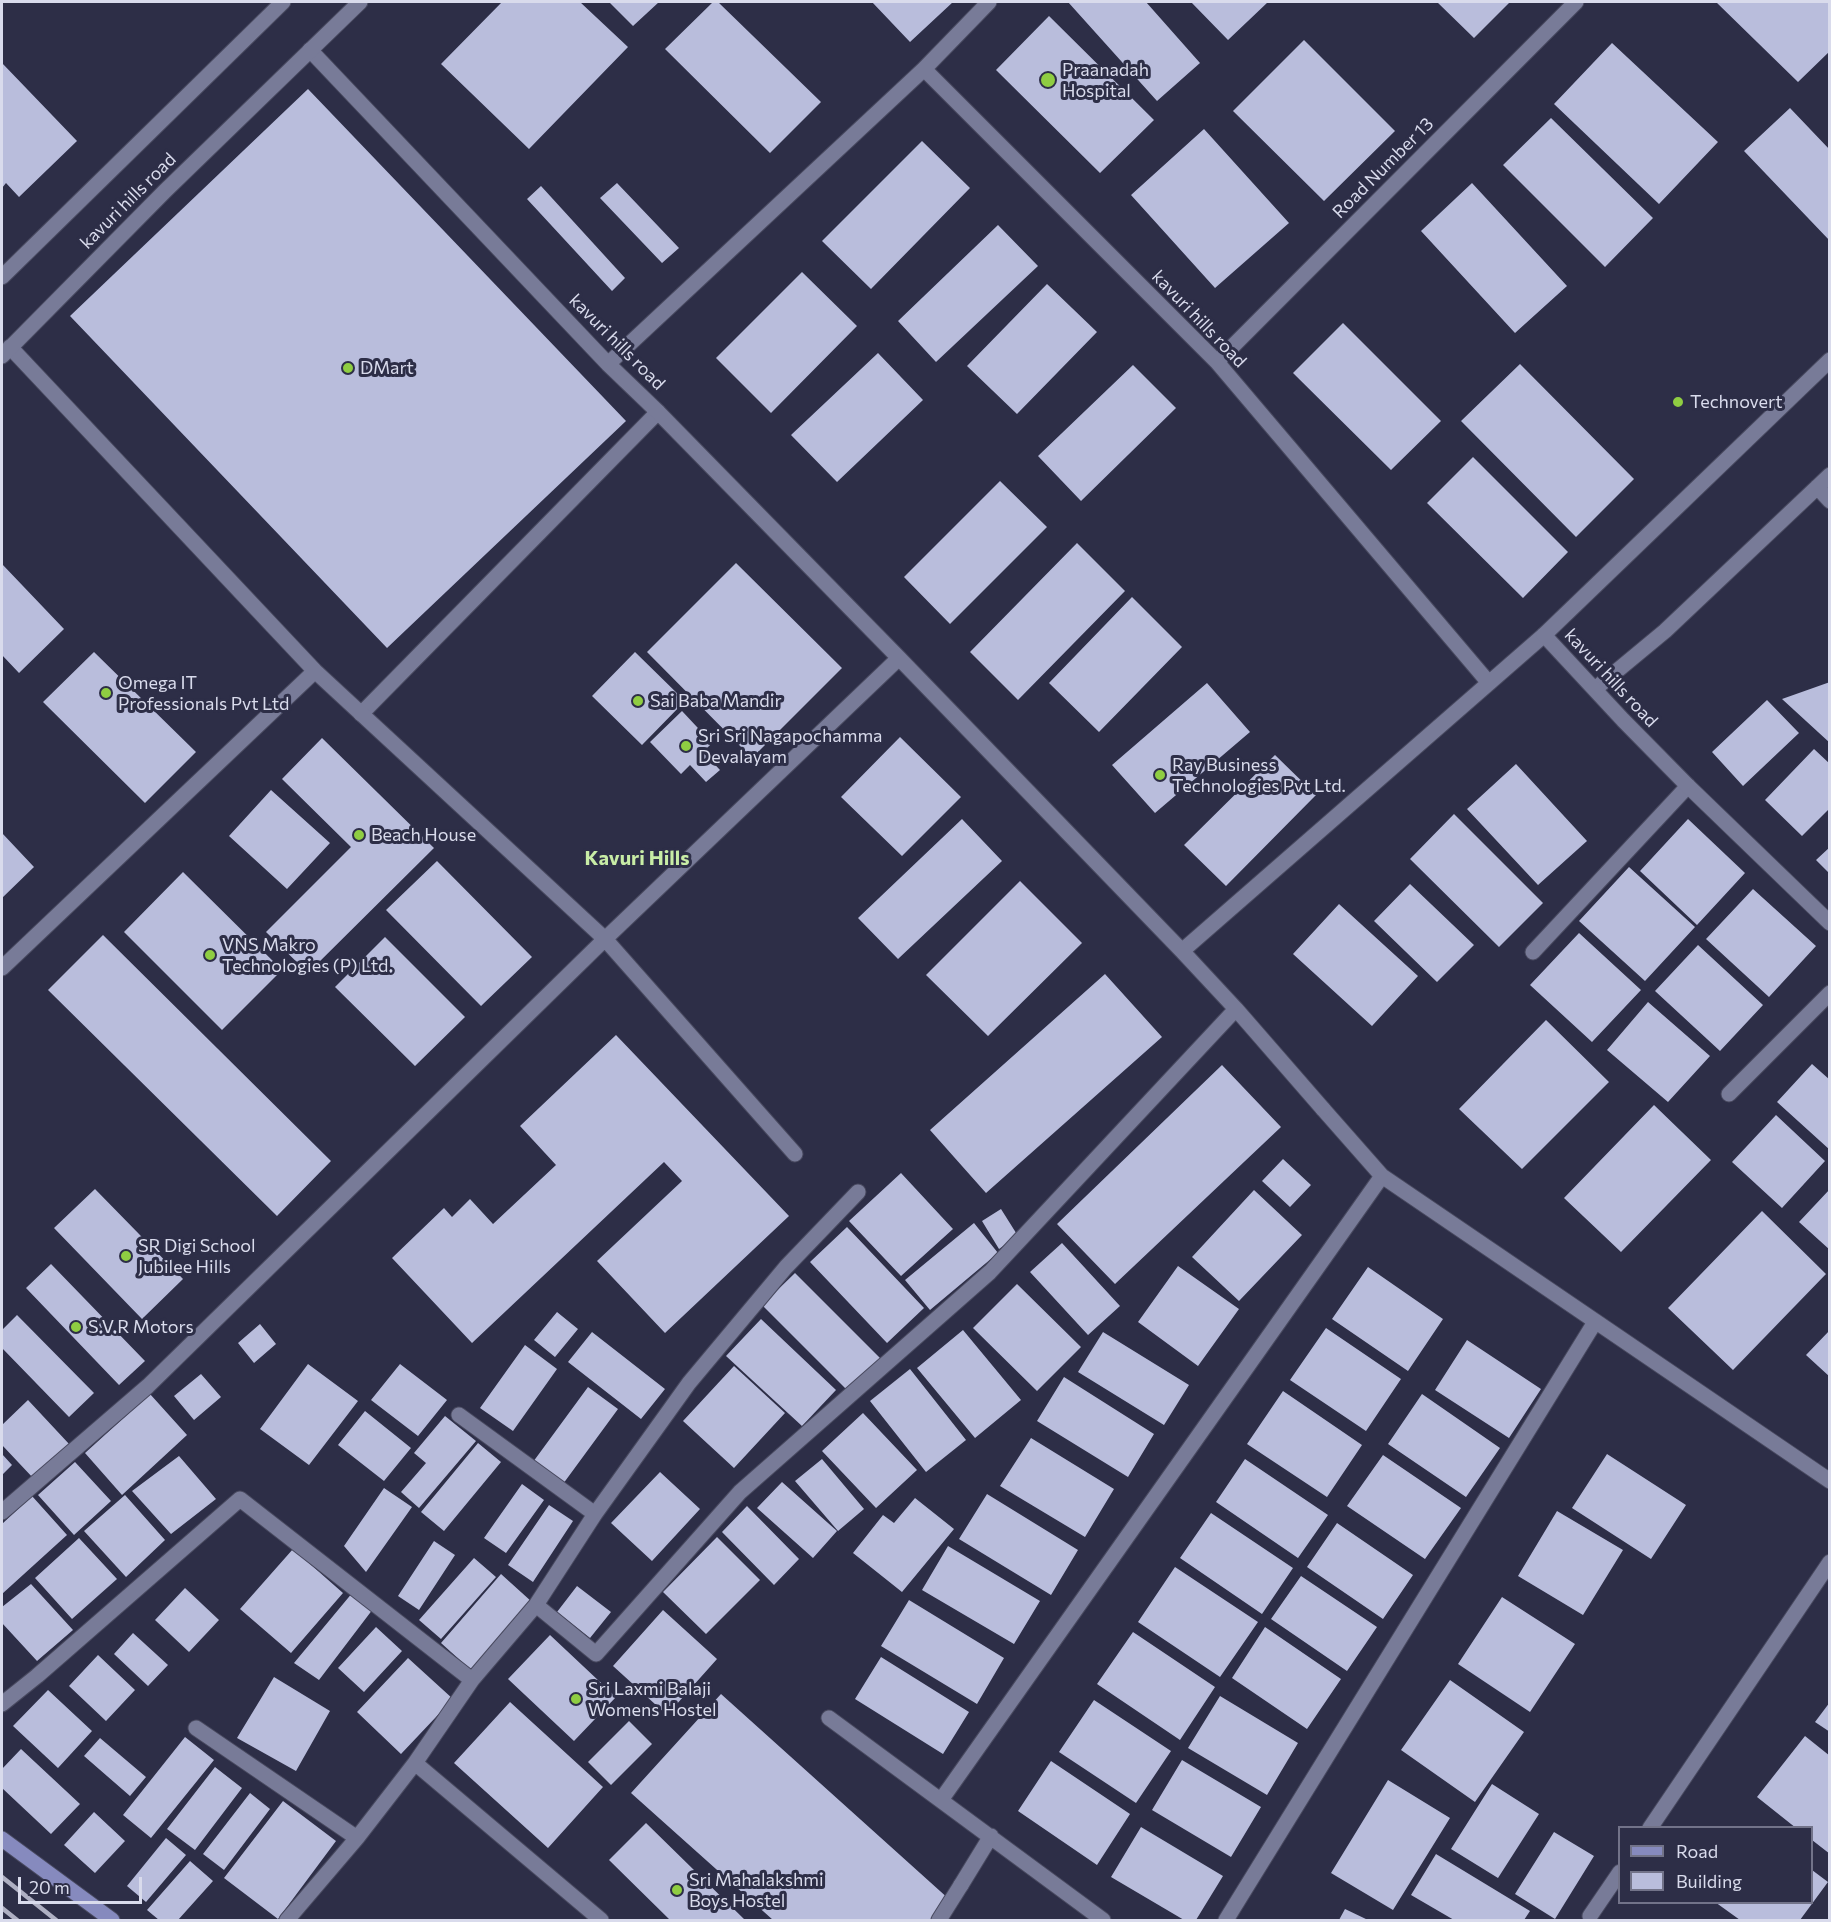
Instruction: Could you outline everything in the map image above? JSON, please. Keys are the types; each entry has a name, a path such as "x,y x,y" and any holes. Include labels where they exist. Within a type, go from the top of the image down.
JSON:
{"main road":[{"path":"2,1839 112,1920"}],"street":[{"name":"kavuri hills road","path":"2,277 283,2"},
{"name":"kavuri hills road","path":"6,352 165,191 360,2"},
{"path":"608,364 924,69 989,2"},
{"name":"Road Number 13","path":"1217,362 1576,2"},
{"name":"kavuri hills road","path":"310,50 608,364 899,658 1182,951 1382,1176 1830,1481"},
{"name":"kavuri hills road","path":"924,69 1217,362 1489,683"},
{"path":"6,352 315,671 605,939 795,1154"},
{"name":"kavuri hills road","path":"1830,360 1544,635 1688,786 1830,923"},
{"path":"361,714 658,412"},
{"path":"1595,689 1665,631 1830,475"},
{"path":"1817,487 1830,501"},
{"path":"1182,951 1544,635"},
{"path":"2,1512 148,1386 605,939 899,658"},
{"path":"2,968 315,671"},
{"path":"1533,952 1688,786"},
{"path":"1729,1094 1830,993"},
{"path":"536,1605 597,1654 740,1492 990,1272 1236,1010"},
{"path":"941,1800 1382,1176"},
{"path":"287,1920 357,1838 415,1763 472,1680 536,1605 595,1514 689,1383 786,1267 858,1192"},
{"path":"1226,1920 1594,1322"},
{"path":"459,1415 595,1514"},
{"path":"2,1704 240,1499 472,1680"},
{"path":"1651,1826 1830,1562"},
{"path":"829,1718 1103,1920"},
{"path":"196,1728 357,1838"},
{"path":"415,1763 601,1920"},
{"path":"939,1920 991,1836"},
{"path":"1590,1916 1618,1875"}],"building":[{"path":"502,2 580,2 628,47 529,149 441,64"},
{"path":"609,2 659,2 633,26"},
{"path":"713,2 718,2 821,102 770,153 665,49"},
{"path":"872,2 953,2 910,42"},
{"path":"1068,2 1146,2 1200,63 1157,101"},
{"path":"1191,2 1268,2 1228,40"},
{"path":"1437,2 1510,2 1474,38"},
{"path":"1716,2 1830,2 1830,51 1798,82"},
{"path":"1049,16 1154,120 1100,173 996,70"},
{"path":"1304,40 1395,131 1324,201 1233,111"},
{"path":"1612,43 1718,142 1659,204 1554,104"},
{"path":"2,63 77,141 19,197 6,183 2,188"},
{"name":"DMart","path":"308,89 626,421 387,648 70,316"},
{"path":"1790,108 1830,150 1830,241 1744,151"},
{"path":"1551,118 1653,218 1605,267 1503,165"},
{"path":"1204,129 1289,223 1215,288 1131,195"},
{"path":"922,141 970,188 871,289 822,241"},
{"path":"617,183 679,248 662,263 600,198"},
{"path":"1472,183 1567,286 1515,333 1421,231"},
{"path":"541,186 625,278 612,291 527,199"},
{"path":"998,225 1038,266 936,362 898,321"},
{"path":"802,272 857,326 771,413 716,358"},
{"path":"1047,284 1097,332 1017,414 967,366"},
{"path":"1343,323 1441,421 1391,470 1293,373"},
{"path":"878,353 923,400 837,482 791,435"},
{"path":"1520,364 1634,479 1576,537 1461,421"},
{"path":"1133,365 1176,408 1081,501 1038,456"},
{"path":"1473,457 1568,552 1523,598 1427,503"},
{"path":"1000,481 1047,527 950,624 904,577"},
{"path":"1077,543 1125,591 1018,700 970,652"},
{"path":"736,563 842,668 752,758 647,652"},
{"path":"2,564 64,629 19,673 2,655"},
{"path":"1132,597 1182,647 1099,732 1049,683"},
{"path":"94,652 196,752 145,803 43,702"},
{"path":"635,652 685,701 642,745 592,696"},
{"path":"1830,682 1830,743 1782,699"},
{"path":"1207,683 1250,732 1155,813 1112,765"},
{"path":"1767,700 1799,733 1743,786 1712,752"},
{"path":"682,711 712,743 703,752 720,770 706,782 690,765 681,774 650,742"},
{"path":"900,737 961,797 902,856 841,797"},
{"path":"322,738 434,848 308,973 266,932 351,847 282,779"},
{"path":"1814,749 1830,764 1830,808 1802,836 1765,800"},
{"path":"1275,755 1316,795 1226,886 1184,845"},
{"path":"1516,764 1587,841 1538,885 1467,809"},
{"path":"271,790 330,843 287,889 229,836"},
{"path":"1454,814 1543,903 1499,947 1410,859"},
{"path":"962,819 1002,861 898,959 858,918"},
{"path":"1688,819 1745,873 1697,925 1640,871"},
{"path":"2,833 34,867 2,898"},
{"path":"1830,847 1830,874 1816,860"},
{"path":"437,861 532,957 481,1006 386,910"},
{"path":"1629,867 1695,927 1645,981 1579,921"},
{"path":"183,872 282,970 222,1030 124,932"},
{"path":"1020,881 1082,943 988,1036 926,975"},
{"path":"1410,884 1474,945 1437,982 1374,921"},
{"path":"1753,889 1816,946 1769,997 1706,939"},
{"path":"1339,904 1418,976 1372,1026 1293,954"},
{"path":"1579,933 1641,990 1592,1042 1530,985"},
{"path":"103,935 331,1161 277,1216 48,990"},
{"path":"385,937 465,1017 415,1066 335,987"},
{"path":"1698,945 1763,1005 1720,1051 1655,991"},
{"path":"1105,974 1162,1037 986,1193 930,1130"},
{"path":"1648,1002 1710,1056 1668,1102 1607,1050"},
{"path":"1546,1020 1609,1082 1522,1169 1459,1109"},
{"path":"616,1035 789,1216 665,1333 597,1261 682,1181 664,1162 472,1343 392,1258 444,1208 452,1217 470,1199 493,1224 556,1165 520,1126"},
{"path":"1812,1064 1830,1080 1830,1150 1777,1102"},
{"path":"1222,1065 1281,1127 1115,1284 1057,1224"},
{"path":"1654,1105 1711,1160 1621,1252 1564,1198"},
{"path":"1776,1115 1825,1161 1782,1208 1732,1162"},
{"path":"1283,1159 1311,1185 1290,1207 1262,1181"},
{"path":"901,1173 953,1229 901,1276 849,1221"},
{"path":"95,1189 183,1279 142,1319 54,1228"},
{"path":"1830,1189 1830,1250 1799,1222"},
{"path":"1254,1190 1302,1235 1239,1301 1192,1257"},
{"path":"1001,1209 1018,1236 999,1249 982,1221"},
{"path":"1762,1211 1826,1274 1733,1370 1668,1308"},
{"path":"974,1223 998,1253 930,1310 905,1280"},
{"path":"847,1227 924,1308 887,1343 810,1262"},
{"path":"1062,1243 1120,1306 1088,1335 1030,1272"},
{"path":"51,1264 145,1361 119,1385 26,1288"},
{"path":"1178,1266 1239,1309 1198,1366 1138,1322"},
{"path":"1368,1267 1443,1319 1408,1371 1332,1319"},
{"path":"795,1273 881,1359 849,1392 762,1305"},
{"path":"1017,1284 1081,1347 1037,1391 973,1328"},
{"path":"557,1312 578,1329 555,1357 534,1340"},
{"path":"17,1315 94,1393 69,1417 2,1348 2,1330"},
{"path":"761,1319 836,1390 802,1426 726,1356"},
{"path":"260,1324 276,1344 254,1363 238,1343"},
{"path":"1326,1328 1401,1379 1366,1431 1290,1380"},
{"path":"963,1330 1021,1400 975,1438 917,1368"},
{"path":"1830,1330 1830,1377 1806,1355"},
{"path":"592,1332 665,1389 641,1419 568,1362"},
{"path":"1103,1332 1189,1385 1164,1425 1078,1372"},
{"path":"1467,1340 1541,1389 1509,1438 1435,1390"},
{"path":"525,1345 557,1369 513,1431 480,1408"},
{"path":"308,1364 358,1401 309,1465 260,1429"},
{"path":"400,1364 447,1400 418,1436 371,1400"},
{"path":"734,1366 785,1413 734,1468 683,1421"},
{"path":"910,1369 966,1440 926,1472 870,1401"},
{"path":"201,1374 221,1397 194,1420 174,1396"},
{"path":"1064,1377 1154,1434 1128,1477 1037,1421"},
{"path":"588,1387 618,1409 563,1484 533,1462"},
{"path":"1283,1391 1362,1445 1327,1497 1247,1444"},
{"path":"150,1394 187,1435 122,1495 85,1453"},
{"path":"1422,1394 1500,1448 1466,1497 1388,1444"},
{"path":"28,1400 70,1445 34,1479 2,1445 2,1425"},
{"path":"365,1411 411,1448 384,1481 338,1445"},
{"path":"863,1413 917,1470 876,1508 822,1451"},
{"path":"445,1416 476,1441 419,1508 401,1492 426,1463 414,1453"},
{"path":"1031,1438 1114,1489 1085,1537 1000,1486"},
{"path":"478,1443 501,1462 444,1531 421,1512"},
{"path":"2,1454 12,1465 2,1475"},
{"path":"1607,1454 1686,1505 1651,1559 1572,1508"},
{"path":"1383,1455 1461,1508 1425,1559 1347,1506"},
{"path":"179,1456 216,1499 171,1534 132,1491"},
{"path":"822,1459 864,1509 838,1531 795,1481"},
{"path":"1245,1459 1328,1515 1298,1558 1216,1502"},
{"path":"75,1462 111,1501 74,1535 38,1495"},
{"path":"660,1472 700,1509 652,1561 611,1523"},
{"path":"782,1482 837,1531 813,1558 757,1508"},
{"path":"522,1484 544,1500 506,1553 484,1538"},
{"path":"384,1488 412,1507 366,1572 344,1546"},
{"path":"987,1494 1078,1550 1051,1595 959,1539"},
{"path":"125,1495 165,1540 126,1577 84,1531"},
{"path":"32,1496 67,1535 2,1594 2,1524"},
{"path":"915,1498 954,1529 902,1592 853,1553 883,1515 894,1523"},
{"path":"549,1505 573,1521 533,1582 508,1565"},
{"path":"747,1506 799,1559 774,1585 722,1532"},
{"path":"1557,1511 1623,1550 1583,1615 1518,1576"},
{"path":"1211,1513 1293,1568 1262,1614 1180,1558"},
{"path":"1337,1523 1413,1575 1383,1619 1307,1567"},
{"path":"717,1537 760,1580 706,1634 663,1592"},
{"path":"79,1538 117,1579 72,1619 35,1578"},
{"path":"434,1541 455,1555 419,1610 398,1596"},
{"path":"948,1546 1040,1601 1014,1644 922,1590"},
{"path":"293,1549 343,1593 291,1653 240,1609"},
{"path":"474,1558 496,1577 441,1639 419,1620"},
{"path":"1175,1567 1258,1622 1220,1677 1138,1622"},
{"path":"501,1574 532,1602 471,1670 441,1643"},
{"path":"1301,1576 1377,1627 1347,1671 1271,1619"},
{"path":"31,1584 73,1630 37,1661 2,1623 2,1607"},
{"path":"577,1586 611,1612 590,1638 557,1612"},
{"path":"185,1588 219,1620 189,1652 155,1620"},
{"path":"353,1592 373,1609 319,1680 294,1663"},
{"path":"1502,1597 1575,1644 1530,1712 1458,1664"},
{"path":"909,1600 1004,1658 977,1704 881,1646"},
{"path":"663,1610 717,1659 667,1715 613,1666"},
{"path":"376,1627 402,1651 364,1692 338,1668"},
{"path":"1265,1627 1341,1679 1307,1729 1232,1678"},
{"path":"1133,1632 1215,1687 1180,1740 1097,1684"},
{"path":"133,1633 168,1665 148,1686 114,1654"},
{"path":"550,1635 616,1697 574,1741 508,1679"},
{"path":"98,1655 135,1690 106,1721 69,1686"},
{"path":"881,1657 969,1712 943,1754 855,1699"},
{"path":"408,1658 453,1699 401,1754 357,1712"},
{"path":"274,1677 330,1711 296,1771 237,1738"},
{"path":"1450,1680 1524,1732 1475,1802 1401,1750"},
{"path":"48,1690 92,1731 58,1768 13,1726"},
{"path":"721,1694 950,1900 932,1920 773,1920 631,1793"},
{"path":"1220,1696 1298,1743 1267,1795 1188,1748"},
{"path":"1094,1700 1171,1751 1136,1803 1059,1752"},
{"path":"510,1702 603,1787 548,1848 454,1763"},
{"path":"1830,1702 1830,1732 1815,1722"},
{"path":"629,1721 652,1744 611,1785 588,1762"},
{"path":"1805,1736 1830,1756 1830,1854 1813,1841 1813,1826 1793,1826 1757,1797"},
{"path":"185,1737 214,1760 151,1838 123,1815"},
{"path":"100,1738 146,1777 130,1796 84,1756"},
{"path":"21,1749 80,1804 51,1834 2,1788 2,1769"},
{"path":"1182,1760 1261,1807 1231,1857 1152,1810"},
{"path":"1051,1761 1130,1814 1097,1865 1018,1811"},
{"path":"215,1767 242,1788 195,1850 167,1829"},
{"path":"1388,1780 1450,1818 1393,1910 1331,1873"},
{"path":"1492,1784 1539,1814 1498,1878 1451,1849"},
{"path":"250,1793 270,1809 224,1870 203,1854"},
{"path":"283,1801 336,1841 278,1919 224,1878"},
{"path":"94,1812 125,1841 95,1873 64,1845"},
{"name":"Sri Mahalakshmi Boys Hostel","path":"646,1823 745,1920 670,1920 609,1860"},
{"path":"1141,1827 1223,1876 1196,1920 1184,1920 1111,1877"},
{"path":"1554,1832 1594,1856 1555,1919 1515,1894"},
{"path":"166,1838 186,1855 146,1902 127,1886"},
{"path":"1436,1854 1530,1911 1524,1920 1454,1920 1411,1895"},
{"path":"190,1861 213,1881 178,1920 159,1920 147,1910"},
{"path":"1813,1871 1828,1882 1813,1902"},
{"path":"1718,1904 1812,1904 1800,1920 1740,1920"},
{"path":"1345,1909 1368,1920 1339,1920"}],"railway":[{"path":"2,1877 56,1920"},
{"path":"2,1908 17,1920"}],"place":[{"name":"Praanadah Hospital","path":"1048,80"},
{"name":"DMart","path":"348,368"},
{"name":"Technovert","path":"1678,402"},
{"name":"Omega IT Professionals Pvt Ltd","path":"106,693"},
{"name":"Sai Baba Mandir","path":"638,701"},
{"name":"Sri Sri Nagapochamma Devalayam","path":"686,746"},
{"name":"Ray Business Technologies Pvt Ltd.","path":"1160,775"},
{"name":"Beach House","path":"359,835"},
{"name":"VNS Makro Technologies (P) Ltd.","path":"210,955"},
{"name":"SR Digi School Jubilee Hills","path":"126,1256"},
{"name":"S.V.R Motors","path":"76,1327"},
{"name":"Sri Laxmi Balaji Womens Hostel","path":"576,1699"},
{"name":"Sri Mahalakshmi Boys Hostel","path":"677,1890"}],"district":[{"name":"Kavuri Hills","path":"637,858"}]}
